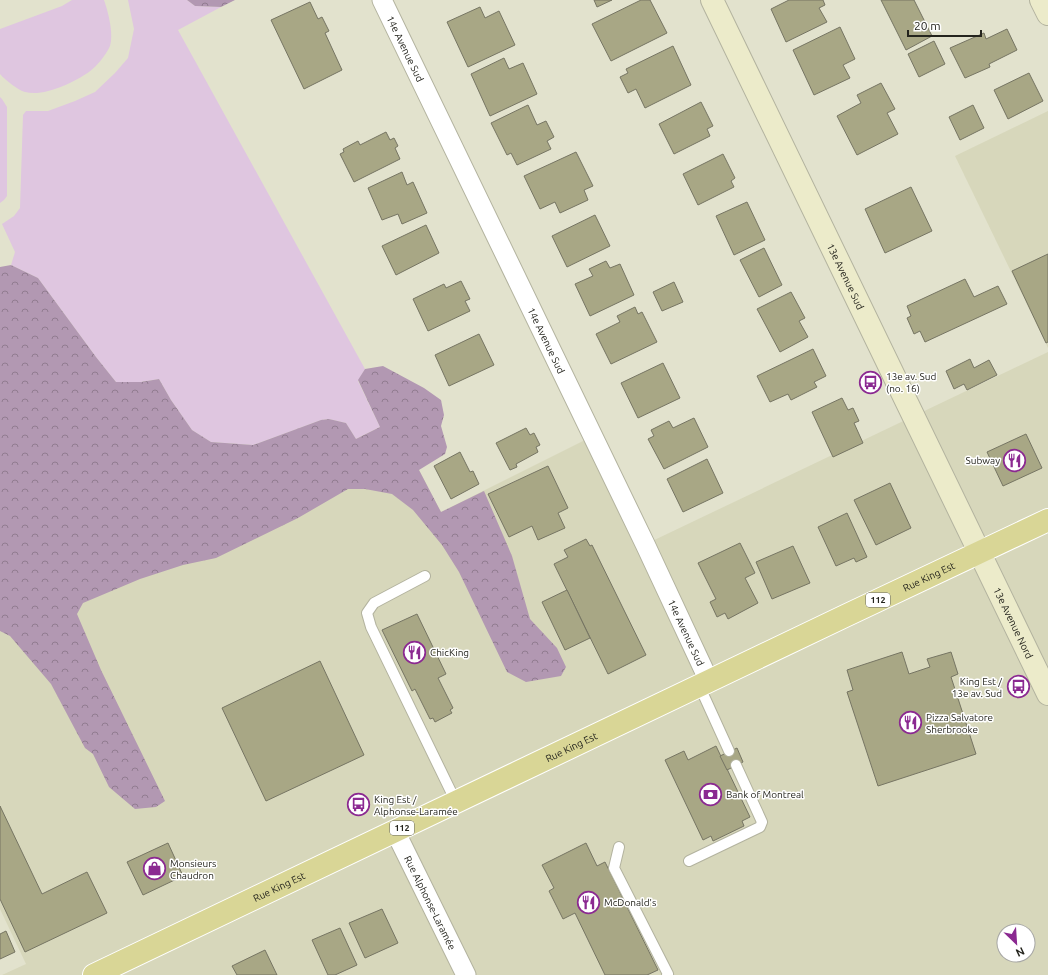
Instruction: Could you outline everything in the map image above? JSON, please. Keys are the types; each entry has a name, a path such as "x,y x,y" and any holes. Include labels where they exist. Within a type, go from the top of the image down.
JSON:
{"main road":[{"name":"13e Avenue Sud","path":"712,0 980,551"},
{"path":"1041,0 1048,14"},
{"name":"Rue King Est","path":"94,975 980,551 1048,520"},
{"name":"13e Avenue Nord","path":"980,551 1048,694"}],"street":[{"name":"14e Avenue Sud","path":"382,0 646,544 704,683"},
{"name":"Rue Alphonse-Laramée","path":"395,831 466,975"}],"lane":[{"path":"425,576 374,603 367,613 371,627 456,802"},
{"path":"704,683 729,751"},
{"path":"689,861 760,827 762,822 736,765"},
{"path":"619,847 614,868 668,974 667,975"}],"shaded area":[{"path":"72,0 104,0 109,16 111,41 110,46 98,64 89,72 75,80 58,88 41,93 22,91 8,82 0,74 0,29 62,6"},
{"path":"128,0 187,0 195,6 221,7 178,30 365,369 358,381 380,427 356,439 346,423 329,419 321,420 253,445 211,442 192,430 171,400 159,379 141,382 116,382 38,278 11,265 15,252 2,224 14,216 20,208 23,115 26,111 48,111 95,92 115,73 128,58 134,29"},
{"path":"0,97 7,107 7,196 0,203"},
{"path":"1048,111 1048,348 955,156"},
{"path":"1048,352 1048,975 2,975 26,964 0,909 0,615 393,420 441,512 593,436 646,544"}],"green space":[{"path":"187,0 235,0 221,7 195,6"},
{"path":"11,265 38,278 116,382 141,382 159,379 171,400 192,430 211,442 253,445 321,420 329,419 346,423 356,439 380,427 358,380 365,369 383,366 424,388 441,400 444,415 441,426 447,447 445,454 419,470 441,512 484,491 512,556 530,619 557,648 566,667 561,676 526,682 507,672 459,572 442,545 413,510 392,494 365,489 348,489 298,518 216,558 183,565 140,579 83,603 77,614 101,670 165,801 156,807 135,809 109,787 93,754 85,748 51,684 10,636 0,631 0,267"}],"building":[{"path":"594,0 612,0 597,7"},
{"path":"641,0 650,0 667,33 611,61 592,24"},
{"path":"789,0 823,0 825,5 819,8 827,22 786,42 771,9"},
{"path":"881,0 914,0 932,36 906,50"},
{"path":"310,2 318,19 322,17 329,31 325,33 342,70 304,89 271,20"},
{"path":"480,7 485,18 499,11 515,45 468,67 447,22"},
{"path":"840,27 855,59 843,65 850,78 814,95 793,50"},
{"path":"1007,29 1017,50 989,64 990,67 965,78 950,48 984,33 986,39"},
{"path":"934,41 945,64 919,77 908,54"},
{"path":"673,46 691,85 645,108 636,89 628,93 620,77 628,73 626,69"},
{"path":"504,58 509,69 523,63 537,94 490,116 471,74"},
{"path":"1029,73 1043,101 1008,119 994,90"},
{"path":"881,83 895,109 887,113 898,134 857,155 837,116 861,103 857,95"},
{"path":"701,102 713,126 707,129 710,136 674,154 659,124"},
{"path":"528,105 537,125 546,121 554,137 547,141 551,149 517,165 511,153 507,155 491,123"},
{"path":"973,105 984,128 960,140 949,117"},
{"path":"386,132 390,140 394,138 398,146 395,148 400,159 354,182 340,154 344,152 343,149 358,141 360,145"},
{"path":"576,152 593,186 584,190 588,200 560,213 555,202 540,209 524,176"},
{"path":"723,154 735,178 731,181 734,187 698,205 683,174"},
{"path":"402,172 407,185 413,182 427,213 402,224 398,214 382,220 368,188"},
{"path":"911,187 932,231 885,253 865,209"},
{"path":"747,202 765,240 734,255 716,216"},
{"path":"595,215 610,246 567,267 552,236"},
{"path":"426,225 439,253 396,275 382,246"},
{"path":"764,248 782,285 759,297 740,260"},
{"path":"1048,254 1048,342 1046,343 1012,271"},
{"path":"606,261 610,268 620,264 634,295 590,316 575,284 593,276 589,269"},
{"path":"965,279 974,297 998,286 1007,304 925,342 920,331 914,334 907,318 911,316 907,306"},
{"path":"461,281 470,299 465,301 470,311 428,331 413,299 444,284 446,288"},
{"path":"674,282 683,302 662,311 653,292"},
{"path":"791,292 805,318 799,321 808,337 780,352 757,309"},
{"path":"635,307 638,314 642,312 657,342 611,364 596,334 620,322 617,316"},
{"path":"479,334 494,365 449,386 435,355"},
{"path":"813,349 826,376 814,382 817,387 791,400 788,394 770,402 757,376"},
{"path":"970,359 974,368 989,360 997,375 967,390 964,384 954,389 946,371"},
{"path":"663,363 680,398 638,418 621,383"},
{"path":"842,398 848,410 853,408 859,421 854,423 863,443 833,457 812,412"},
{"path":"694,418 708,447 664,469 648,439 654,436 651,430 669,421 673,428"},
{"path":"526,428 530,435 534,433 540,445 536,447 538,452 516,464 517,467 510,470 496,443"},
{"name":"Subway","path":"1026,434 1042,468 1003,486 987,452"},
{"path":"460,452 470,472 473,471 479,484 451,499 434,466"},
{"path":"707,459 723,493 683,512 667,479"},
{"path":"548,466 568,508 558,513 565,528 538,540 532,526 509,537 488,494"},
{"path":"890,483 911,528 876,545 854,500"},
{"path":"847,513 867,557 856,562 854,558 836,566 818,527"},
{"path":"586,539 590,546 592,545 646,655 608,674 554,564 568,557 564,550"},
{"path":"740,543 755,573 745,578 758,603 728,619 725,613 717,617 710,602 716,599 698,563"},
{"path":"793,546 810,583 772,599 756,562"},
{"path":"567,590 590,638 565,650 542,602"},
{"name":"ChicKing","path":"417,614 446,674 438,678 453,708 450,710 452,713 435,722 433,718 430,719 415,689 412,691 382,630"},
{"name":"Pizza Salvatore Sherbrooke","path":"902,652 909,674 930,667 927,659 951,652 958,674 951,677 976,754 878,786 847,692 853,690 847,670"},
{"path":"320,661 364,755 266,801 222,708"},
{"name":"Bank of Montreal","path":"716,746 750,817 742,821 744,826 713,841 711,836 703,840 665,760 684,751 688,760"},
{"path":"737,748 743,762 727,770 720,756"},
{"path":"0,806 42,894 87,872 107,913 25,952 0,899"},
{"name":"Monsieurs Chaudron","path":"168,843 183,876 143,895 127,862"},
{"name":"McDonald's","path":"586,843 597,866 605,862 658,970 647,975 605,975 575,913 563,919 549,891 554,888 542,865"},
{"path":"382,909 398,943 365,958 349,923"},
{"path":"340,928 357,965 335,975 328,975 312,940"},
{"path":"6,931 15,952 0,959 0,934"},
{"path":"265,950 277,975 237,975 232,966"}],"place":[{"name":"13e av. Sud (no. 16)","path":"870,382"},
{"name":"Subway","path":"1015,460"},
{"name":"ChicKing","path":"414,652"},
{"name":"King Est / 13e av. Sud","path":"1018,687"},
{"name":"Pizza Salvatore Sherbrooke","path":"911,723"},
{"name":"Bank of Montreal","path":"710,794"},
{"name":"King Est / Alphonse-Laramée","path":"358,805"},
{"name":"Monsieurs Chaudron","path":"155,869"},
{"name":"McDonald's","path":"589,902"}]}
